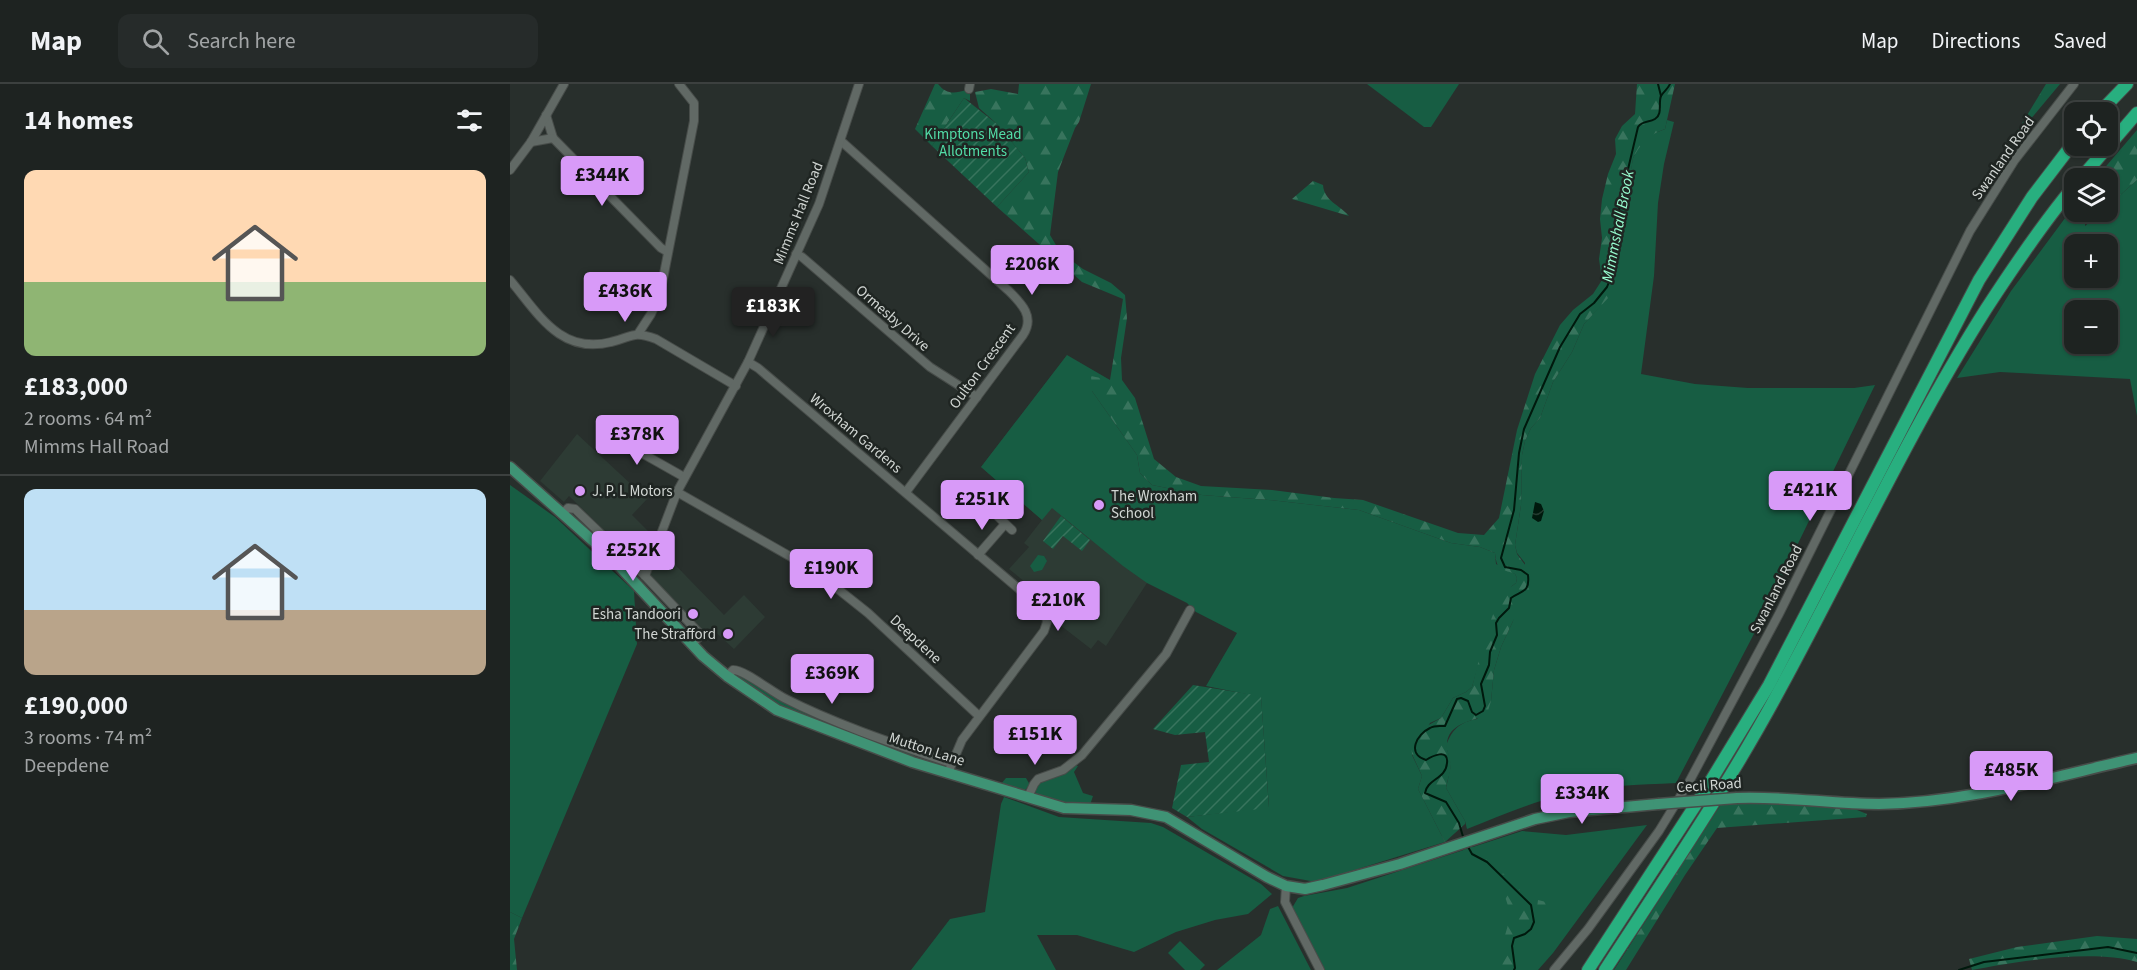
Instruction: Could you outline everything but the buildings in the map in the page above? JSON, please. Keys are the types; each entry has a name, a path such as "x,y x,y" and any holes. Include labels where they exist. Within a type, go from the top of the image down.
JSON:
{"highway":[{"path":"2110,102 2127,84"},
{"path":"2090,168 2137,113"},
{"path":"1588,970 1698,802 1769,685 1979,280 2032,197 2064,155"},
{"path":"1605,970 1718,794 1774,701 1932,399 2009,273 2064,198"}],"main road":[{"name":"Mutton Lane","path":"510,467 641,588 692,644 727,676 765,703 792,717 912,762 949,768 1064,808 1131,810 1166,817 1268,877 1288,886"},
{"name":"Cecil Road","path":"1288,886 1305,889 1323,885 1535,819 1569,812 1737,798 1774,797 1879,804 1937,800 1997,790 2137,759"}],"street":[{"path":"510,170 531,142 564,84"},
{"path":"638,334 657,302 695,109 692,99 679,84"},
{"name":"Mimms Hall Road","path":"645,576 684,477 748,362 819,204 859,84"},
{"name":"Swanland Road","path":"1554,970 1588,928 1652,840 1689,782 1779,615 1970,231 2014,161 2074,84"},
{"path":"546,115 553,138 661,248 668,252"},
{"path":"531,142 553,138"},
{"name":"Oulton Crescent","path":"841,141 1009,291 1024,307 1028,320 1025,331 906,492"},
{"name":"Ormesby Drive","path":"796,254 930,368 977,398"},
{"path":"510,280 550,328 563,338 577,343 593,344 611,342 638,334 656,339 736,386"},
{"name":"Wroxham Gardens","path":"748,362 906,492 1042,608 1047,615 1043,634 962,740 949,768"},
{"path":"640,434 635,444 638,451 684,477"},
{"name":"Deepdene","path":"677,492 814,570 868,613 979,717"},
{"path":"978,555 1009,527 990,509 997,498"},
{"path":"562,513 568,508 575,509 645,576 701,635 692,644"},
{"path":"1028,797 1038,779 1063,770 1082,755 1166,654 1190,610"},
{"path":"1288,886 1286,902 1320,970"}],"shaded area":[{"name":"The Wroxham School","path":"1067,355 1147,583 1106,646 1098,640 1091,649 1060,625 1066,615 1009,569 1029,547 1024,543 1042,520 981,467"},
{"path":"577,434 647,499 632,515 649,532 647,536 724,615 744,595 765,617 734,649 712,629 705,635 639,564 569,496 564,502 540,481"}],"green space":[{"path":"935,84 950,92 966,90 970,93 970,101 964,98 932,146 915,129"},
{"path":"1019,84 1091,84 1079,122 1058,172 1050,235 1060,252 1083,269 1111,283 1125,295 1127,318 1121,358 1122,380 1135,398 1154,459 1176,477 1201,486 1272,490 1363,500 1458,533 1484,535 1499,518 1517,430 1535,374 1560,325 1573,310 1593,294 1602,280 1599,259 1602,238 1600,219 1602,199 1616,154 1615,139 1622,126 1635,114 1637,84 1675,84 1665,129 1646,140 1633,158 1614,287 1609,297 1584,324 1572,352 1553,382 1540,418 1531,428 1525,441 1522,455 1521,505 1515,545 1517,554 1531,573 1530,593 1501,647 1494,670 1491,701 1487,714 1461,724 1451,732 1448,738 1447,747 1451,764 1446,788 1465,824 1445,842 1418,789 1422,776 1412,754 1411,743 1418,731 1441,718 1453,698 1472,687 1487,630 1499,602 1516,583 1515,574 1498,566 1495,553 1480,547 1451,543 1359,510 1202,495 1152,485 1140,473 1137,455 1092,391 1091,376 1110,380 1123,299 1082,282 997,207 1029,172 1025,158 997,124 979,108 975,92 991,89 1018,94"},
{"path":"1367,84 1459,84 1431,127 1424,127"},
{"path":"2046,84 2060,84 2009,145"},
{"name":"Kimptons Mead Allotments","path":"964,98 997,124 1025,158 1029,172 997,207 932,146"},
{"path":"1667,120 1674,122 1658,203 1654,276 1641,374 1695,384 1748,388 1854,388 1875,385 1756,630 1676,783 1579,791 1528,805 1467,829 1465,821 1446,788 1451,765 1446,746 1457,727 1477,719 1491,701 1494,670 1513,621 1525,563 1517,553 1515,545 1521,505 1522,455 1525,441 1531,428 1540,418 1553,382 1572,352 1584,324 1600,306 1625,206 1633,158 1641,143 1650,135 1665,129"},
{"path":"2137,130 2137,180 2118,197 2118,168 2105,168 2115,156 2118,156 2118,152"},
{"path":"2137,180 2137,416 2130,379 2000,372 1957,378 2011,291 2064,219 2064,222 2085,222 2085,226 2090,222 2118,222 2118,197"},
{"path":"1313,181 1323,185 1329,199 1349,216 1292,199"},
{"path":"1067,355 1110,380 1092,391 1137,455 1140,473 1152,485 1202,495 1359,510 1451,543 1480,547 1495,553 1496,564 1515,574 1516,583 1492,618 1472,687 1453,698 1441,718 1430,723 1412,755 1422,776 1418,789 1445,842 1316,882 1283,876 1202,829 1187,817 1269,807 1261,697 1206,686 1237,633 1196,612 1187,603 1147,583 1052,508 1042,520 981,467"},
{"path":"510,485 555,517 634,591 637,644 522,918 510,912"},
{"path":"1061,516 1090,540 1082,551 1063,536 1053,549 1043,541"},
{"path":"1038,555 1044,556 1047,561 1042,570 1034,572 1030,566"},
{"path":"1024,586 1050,607 1057,625 1051,621 1046,606 1023,588"},
{"path":"739,673 772,695 915,753 913,758 786,710 734,675"},
{"path":"1193,685 1261,696 1269,808 1187,817 1172,808 1181,765 1209,762 1205,732 1175,735 1153,729"},
{"path":"1075,765 1078,766 1074,772 1083,793 1093,796 1090,805 1071,805 1037,795 1035,791 1039,783"},
{"path":"1006,778 1026,778 1030,785 1024,791 1001,784"},
{"path":"1004,797 1059,817 1151,823 1163,827 1261,884 1272,894 1248,914 1215,920 1176,932 1134,952 1077,935 1037,935 1056,970 911,970 950,919 985,912 1001,804"},
{"path":"1766,802 1852,808 1867,814 1866,817 1717,828 1626,970 1614,970 1721,804"},
{"path":"1647,825 1538,970 1325,970 1292,908 1298,898 1347,888 1522,831 1566,835"},
{"path":"1472,847 1522,891 1531,905 1536,918 1532,930 1517,939 1516,945 1521,970 1490,970 1501,952 1509,918 1508,905 1498,886 1463,850"},
{"path":"1538,900 1546,902 1547,913 1543,916 1539,914 1537,908"},
{"path":"1278,906 1311,970 1217,970 1261,935 1270,909"},
{"path":"510,912 522,918 514,939 517,970 510,970"},
{"path":"2097,936 2137,939 2137,962 2099,956 2077,956 2033,960 1972,970 1969,959 2017,947"},
{"path":"1180,941 1205,965 1200,970 1185,970 1168,953"}],"water":[{"path":"1535,502 1541,504 1544,511 1541,521 1538,522 1532,518"}],"waterway":[{"name":"Mimmshall Brook","path":"1658,84 1661,96"},
{"name":"Mimmshall Brook","path":"1464,840 1459,823 1446,802 1425,793 1426,788 1446,768 1447,758 1440,754 1426,760 1416,753 1416,744 1425,731 1434,726 1445,726 1457,699 1468,701 1472,712 1476,715 1483,711 1485,706 1481,684 1497,635 1496,623 1509,608 1511,598 1528,585 1528,575 1521,570 1505,567 1501,558 1514,510 1519,453 1524,429 1560,347 1580,314 1594,303 1607,287 1611,277 1620,203 1638,127 1657,117 1660,111 1661,96 1670,84"},
{"name":"Mimmshall Brook","path":"1467,845 1472,854 1487,862 1531,905 1534,922 1531,929 1514,938 1512,946 1514,970"},
{"path":"1959,970 1984,962 2108,947 2137,953"}],"place":[{"name":"J. P. L Motors","path":"580,491"},
{"name":"The Wroxham School","path":"1099,505"},
{"name":"Esha Tandoori","path":"693,614"},
{"name":"The Strafford","path":"728,634"}]}
